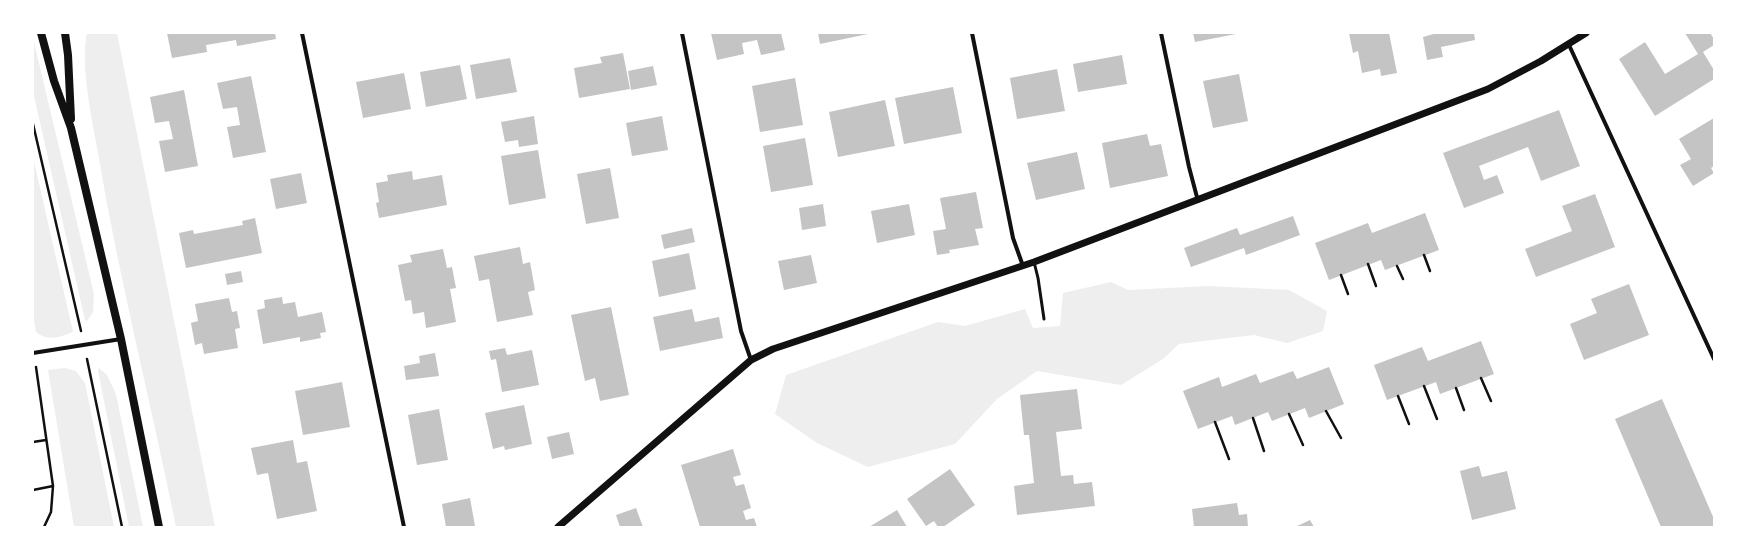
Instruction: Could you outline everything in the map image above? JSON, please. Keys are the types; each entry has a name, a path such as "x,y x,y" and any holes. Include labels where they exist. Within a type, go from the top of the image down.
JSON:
{"main road":[{"path":"41,33 54,80 71,128 121,339 159,527"},
{"path":"65,33 68,55 71,128"}],"street":[{"path":"302,33 404,527"},
{"path":"682,33 741,331 751,360"},
{"path":"972,33 1013,238 1023,266"},
{"path":"1161,33 1189,167 1198,201"},
{"path":"558,527 751,360 773,349 1023,266 1198,201 1488,89 1569,45 1586,33"},
{"path":"1569,45 1714,358"},
{"path":"33,354 121,339"}],"lane":[{"path":"1034,262 1044,319"}],"path":[{"path":"33,124 84,346 122,527"},
{"path":"1424,255 1430,271"},
{"path":"1368,264 1376,286"},
{"path":"1397,266 1403,279"},
{"path":"1341,275 1348,294"},
{"path":"36,367 53,486 51,512 44,527"},
{"path":"1481,378 1491,401"},
{"path":"1424,386 1437,419"},
{"path":"1456,388 1464,410"},
{"path":"1398,396 1409,424"},
{"path":"1326,411 1341,438"},
{"path":"1290,414 1303,445"},
{"path":"1253,418 1264,451"},
{"path":"1215,422 1229,459"},
{"path":"33,442 46,440"},
{"path":"33,490 53,486"}],"shaded area":[{"path":"87,33 117,33 215,527 176,527 106,200 86,77 85,46"},
{"path":"33,38 94,294 93,312 87,321 85,320 33,92"},
{"path":"33,157 73,332 54,338 45,337 36,332 33,314"},
{"path":"1111,282 1128,290 1209,286 1289,290 1327,311 1323,331 1287,343 1254,335 1179,344 1163,359 1121,385 1037,371 997,399 955,444 868,467 817,443 775,414 786,375 938,322 965,326 1025,309 1033,328 1060,326 1063,293"},
{"path":"65,368 76,371 85,383 114,527 74,527 48,370"},
{"path":"99,368 107,375 116,394 143,527 129,527 98,371"}],"building":[{"path":"167,33 275,33 276,39 237,46 236,40 206,45 207,52 172,58"},
{"path":"711,33 781,33 785,50 761,55 757,40 742,43 744,54 717,60"},
{"path":"818,33 868,33 868,34 820,44"},
{"path":"1193,33 1236,33 1236,34 1195,42"},
{"path":"1349,33 1389,33 1397,73 1381,76 1380,69 1362,73 1358,51 1353,53"},
{"path":"1437,33 1474,33 1475,40 1441,47 1443,57 1427,60 1423,37"},
{"path":"1685,33 1710,33 1714,39 1714,45 1703,52 1714,70 1714,79 1655,116 1619,59 1645,42 1665,74 1698,54"},
{"path":"623,53 630,89 579,98 574,68 602,63 600,57"},
{"path":"1122,55 1127,84 1078,92 1073,64"},
{"path":"510,58 517,92 476,99 470,65"},
{"path":"460,65 467,99 426,107 420,72"},
{"path":"653,66 657,85 631,90 628,71"},
{"path":"1057,69 1065,111 1017,119 1010,78"},
{"path":"404,73 411,109 363,118 356,82"},
{"path":"1239,74 1248,121 1213,128 1203,81"},
{"path":"251,76 266,152 233,158 227,127 240,125 237,107 223,109 217,83"},
{"path":"795,78 803,125 760,132 752,86"},
{"path":"953,87 962,133 904,144 895,98"},
{"path":"184,90 198,166 165,172 159,141 173,139 169,121 155,123 150,97"},
{"path":"885,100 895,146 838,157 829,112"},
{"path":"1559,110 1580,166 1541,181 1528,147 1479,166 1484,180 1497,175 1504,193 1464,208 1443,153"},
{"path":"534,116 538,144 519,147 518,140 505,142 501,122"},
{"path":"662,116 668,150 632,156 626,123"},
{"path":"1714,118 1714,166 1711,168 1714,173 1693,186 1680,165 1691,159 1679,139"},
{"path":"1147,134 1150,146 1161,144 1168,176 1110,188 1102,143"},
{"path":"805,138 813,185 771,192 763,146"},
{"path":"538,150 546,198 509,205 501,156"},
{"path":"1077,152 1085,189 1036,200 1027,163"},
{"path":"610,168 619,218 586,224 577,174"},
{"path":"412,171 413,180 442,175 447,205 379,218 376,203 379,202 376,183 388,181 387,175"},
{"path":"301,173 307,203 276,209 270,179"},
{"path":"976,192 983,228 975,229 979,245 949,250 950,253 937,255 933,231 946,229 940,198"},
{"path":"1595,194 1615,247 1536,277 1525,249 1572,231 1562,206"},
{"path":"823,204 826,226 802,230 799,208"},
{"path":"909,204 915,235 877,243 871,211"},
{"path":"1425,213 1439,250 1385,270 1381,260 1329,280 1315,243 1368,223 1372,233"},
{"path":"1293,216 1300,235 1246,255 1244,248 1191,267 1184,248 1237,228 1240,235"},
{"path":"255,218 262,253 186,268 179,233 193,230 194,234 243,225 242,221"},
{"path":"692,228 695,242 664,249 661,235"},
{"path":"520,247 523,264 530,262 535,290 528,292 533,315 497,322 489,279 479,281 474,256"},
{"path":"443,249 447,268 452,267 456,288 450,289 456,322 426,328 424,312 413,314 411,300 405,301 398,265 412,262 410,255"},
{"path":"689,253 696,289 659,297 652,261"},
{"path":"811,255 817,283 784,290 778,261"},
{"path":"241,271 243,282 227,285 225,274"},
{"path":"1629,284 1649,335 1584,360 1570,324 1597,313 1591,299"},
{"path":"282,297 283,304 295,302 298,317 322,312 326,332 320,333 321,338 300,342 300,337 263,344 257,310 265,308 264,300"},
{"path":"229,298 232,312 237,311 240,328 235,329 238,348 204,354 202,343 195,345 191,323 198,321 195,304"},
{"path":"611,307 629,395 600,401 595,378 585,381 571,315"},
{"path":"692,309 695,322 719,317 723,338 660,351 653,317"},
{"path":"1481,341 1494,374 1440,394 1436,382 1387,400 1374,365 1422,347 1428,361"},
{"path":"505,348 507,355 532,350 539,385 502,392 496,359 491,360 489,351"},
{"path":"435,353 439,376 406,380 404,366 420,363 419,356"},
{"path":"1329,367 1344,404 1309,418 1305,408 1272,421 1268,412 1235,425 1232,416 1198,429 1183,391 1219,377 1222,387 1256,374 1260,383 1293,371 1297,379"},
{"path":"342,382 350,427 303,435 295,391"},
{"path":"1077,389 1082,429 1056,432 1061,476 1073,475 1074,484 1092,482 1095,506 1017,515 1014,486 1034,483 1029,435 1024,435 1020,395"},
{"path":"1662,399 1714,519 1714,527 1661,527 1615,419"},
{"path":"524,405 532,444 505,450 504,446 493,449 485,413"},
{"path":"439,409 448,460 417,465 408,415"},
{"path":"569,432 574,454 552,459 547,437"},
{"path":"293,440 297,463 307,461 317,511 277,519 268,473 257,475 251,448"},
{"path":"733,449 741,475 733,477 736,486 744,484 751,508 743,511 746,520 754,518 757,527 700,527 681,465"},
{"path":"1479,466 1482,477 1507,471 1516,509 1472,520 1460,471"},
{"path":"950,469 975,505 943,527 938,527 934,521 926,526 907,499"},
{"path":"470,498 475,526 446,527 442,504"},
{"path":"1237,503 1239,515 1247,514 1248,527 1194,527 1192,509"},
{"path":"636,508 643,527 620,527 616,515"},
{"path":"897,510 907,527 869,527"},
{"path":"1310,520 1314,527 1295,527"}]}
